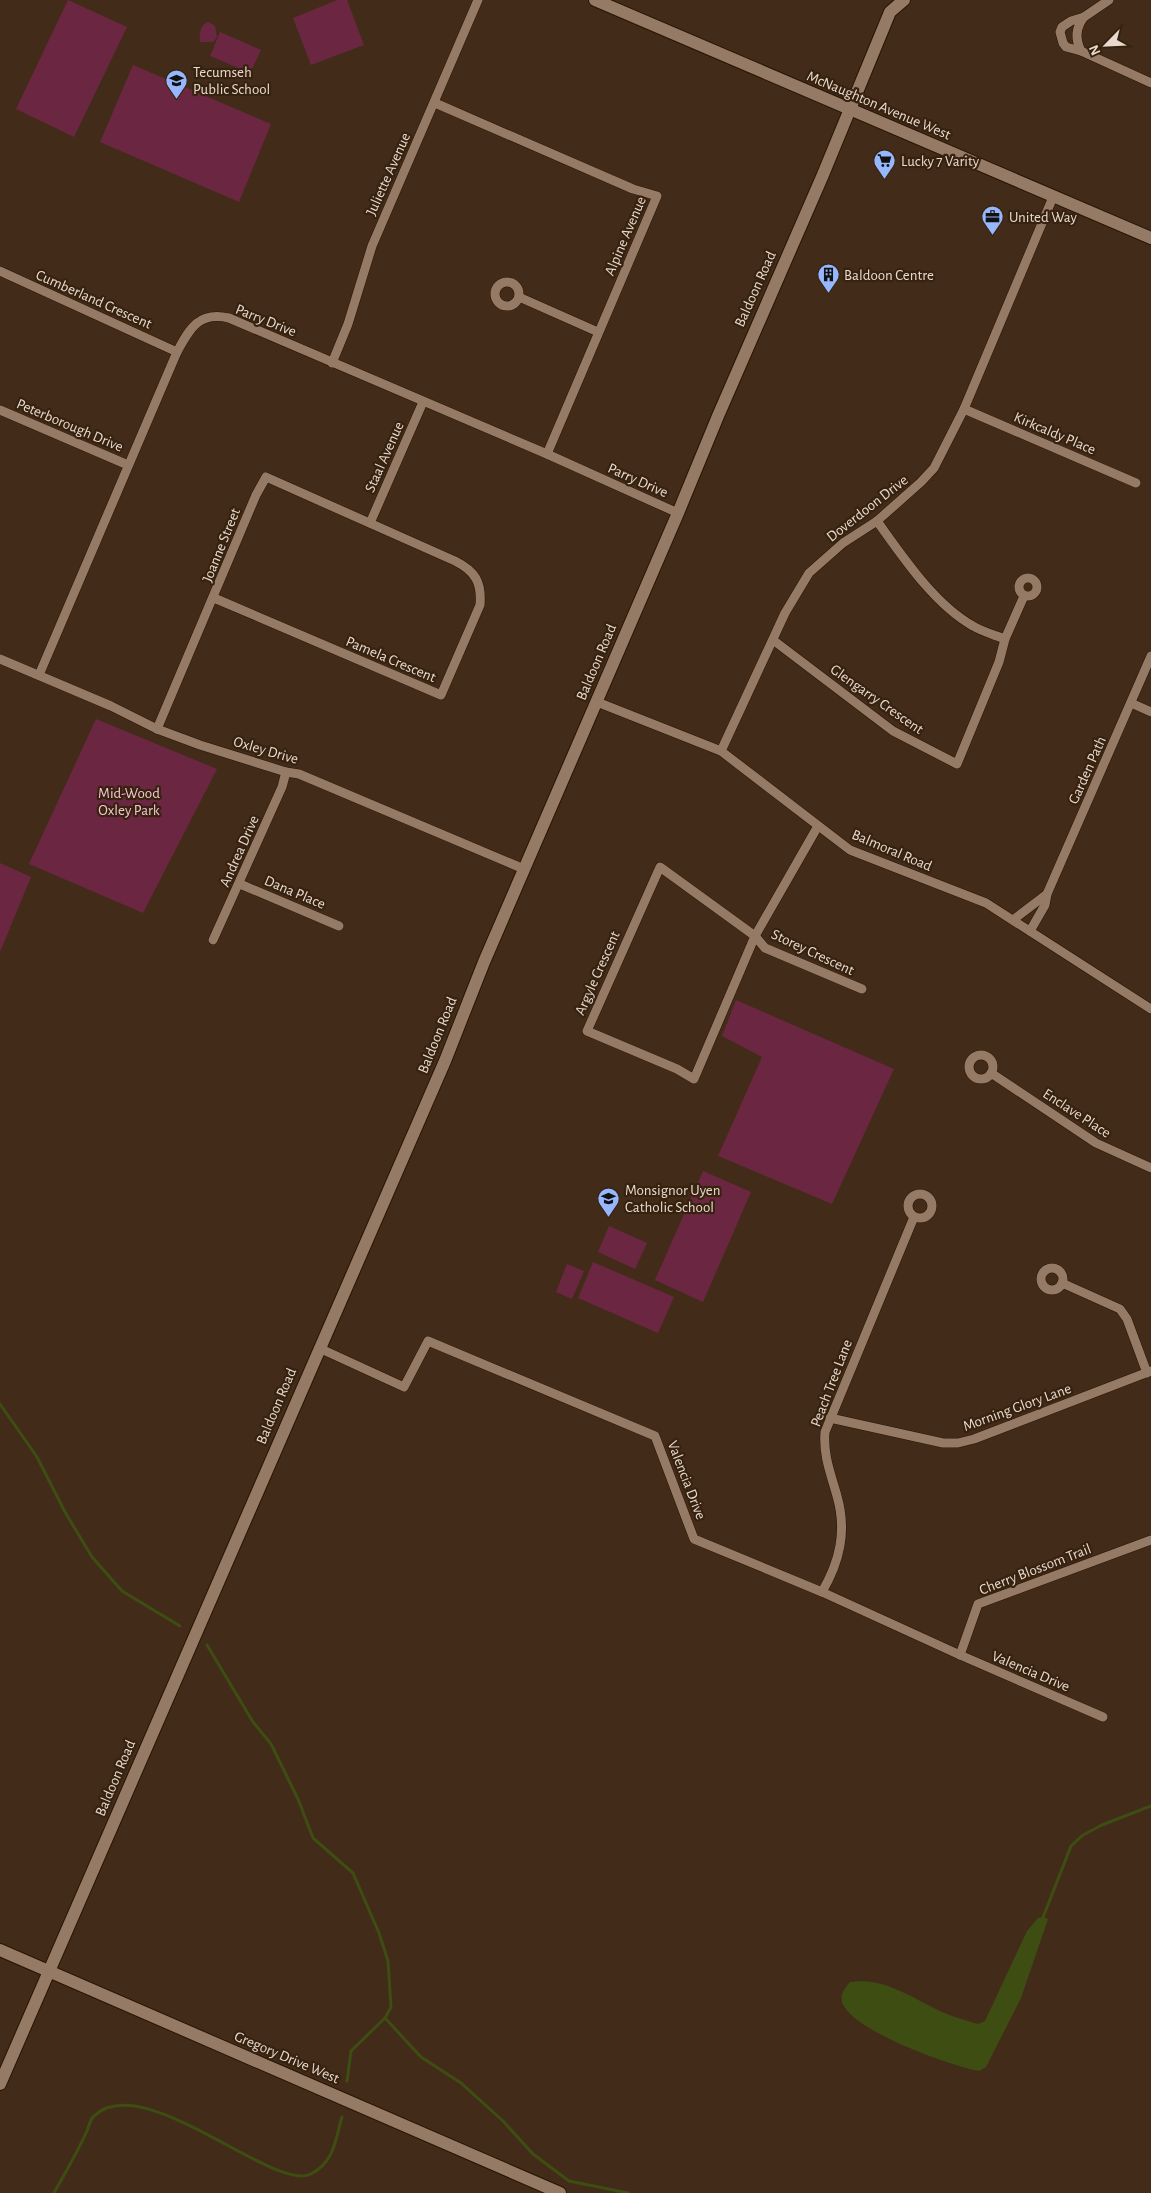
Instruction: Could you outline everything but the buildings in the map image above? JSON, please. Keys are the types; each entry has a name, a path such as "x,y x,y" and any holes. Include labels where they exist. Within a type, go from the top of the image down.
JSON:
{"street":[{"name":"Juliette Avenue","path":"332,363 348,324 372,246 478,0"},
{"name":"McNaughton Avenue West","path":"596,0 850,111 1151,238"},
{"name":"Baldoon Road","path":"0,2084 445,1061 484,962 850,111 890,12 904,0"},
{"path":"1109,0 1084,17 1066,23 1060,32 1062,43 1066,47 1081,51 1151,83"},
{"path":"1081,51 1077,35 1078,27 1084,17"},
{"name":"Alpine Avenue","path":"435,103 633,189 657,196 547,454"},
{"name":"Doverdoon Drive","path":"721,751 785,613 809,573 843,543 877,521 934,468 964,409 1054,197"},
{"name":"Cumberland Crescent","path":"0,271 177,352"},
{"path":"518,297 598,332"},
{"name":"Parry Drive","path":"39,675 177,352 188,332 196,323 204,318 221,316 258,330 547,454 678,513"},
{"name":"Staal Avenue","path":"370,523 424,402"},
{"name":"Kirkcaldy Place","path":"964,409 1136,483"},
{"name":"Peterborough Drive","path":"0,410 128,465"},
{"name":"Joanne Street","path":"157,729 256,495 266,477 370,523"},
{"path":"877,521 919,578 960,617 974,627 1005,639"},
{"name":"Pamela Crescent","path":"214,598 441,695 480,605 481,591 476,577 468,567 370,523"},
{"name":"Glengarry Crescent","path":"773,640 893,731 957,764 999,662 1005,639 1024,596"},
{"name":"Garden Path","path":"1030,930 1045,906 1048,894 1151,656"},
{"name":"Oxley Drive","path":"0,659 157,729 200,746 298,774 524,870"},
{"name":"Balmoral Road","path":"597,702 721,751 850,850 986,903 1151,1009"},
{"path":"1131,703 1151,712"},
{"name":"Andrea Drive","path":"213,940 240,884 282,787 286,772"},
{"name":"Argyle Crescent","path":"755,936 660,867 587,1031 677,1069 694,1079 726,999 755,936 818,826"},
{"name":"Dana Place","path":"240,884 339,926"},
{"name":"Garden Path","path":"1013,920 1048,894"},
{"name":"Storey Crescent","path":"755,936 765,948 862,989"},
{"name":"Enclave Place","path":"991,1073 1096,1143 1151,1168"},
{"name":"Peach Tree Lane","path":"822,1592 833,1574 842,1539 842,1517 824,1449 825,1432 914,1217"},
{"path":"1062,1283 1120,1309 1127,1319 1149,1372"},
{"name":"Valencia Drive","path":"319,1348 404,1387 428,1341 655,1436 694,1539 822,1592 1103,1717"},
{"name":"Morning Glory Lane","path":"830,1418 928,1441 958,1443 974,1439 1149,1372"},
{"name":"Cherry Blossom Trail","path":"960,1655 978,1604 1151,1540"},
{"name":"Gregory Drive West","path":"0,1950 560,2193"}],"green space":[{"path":"68,0 127,27 74,137 16,109"},
{"path":"337,0 347,0 364,45 311,65 293,18"},
{"path":"209,22 215,26 217,37 213,42 200,42 202,27"},
{"path":"220,32 261,50 250,73 210,56"},
{"path":"133,65 271,124 239,202 100,142"},
{"name":"Mid-Wood Oxley Park","path":"96,719 217,769 143,913 29,864"},
{"path":"0,863 31,877 0,952"},
{"path":"736,1000 894,1069 832,1204 718,1156 762,1057 722,1036"},
{"path":"703,1171 751,1192 703,1302 655,1280"},
{"path":"609,1226 647,1243 635,1269 598,1252"},
{"path":"593,1262 674,1297 658,1333 578,1298"},
{"path":"567,1264 584,1271 572,1299 556,1292"}],"shaded area":[{"path":"1038,1918 1048,1919 1021,1998 986,2067 979,2071 925,2054 881,2035 849,2013 842,2002 842,1994 850,1982 864,1981 877,1983 902,1992 939,2011 978,2024 985,2021 1027,1931"}],"waterway":[{"path":"0,1404 37,1457 65,1512 92,1557 122,1591 180,1626"},
{"path":"207,1645 253,1722 271,1744 298,1799 313,1838 353,1873 379,1933 388,1961 391,2007 385,2018 351,2051 347,2081"},
{"path":"1042,1920 1071,1846 1083,1835 1102,1825 1151,1806"},
{"path":"385,2018 421,2057 461,2083 503,2121 533,2154 569,2181 628,2193"},
{"path":"54,2193 79,2148 93,2117 116,2106 144,2108 175,2119 239,2152 293,2175 311,2174 325,2163 333,2149 342,2117"}],"place":[{"name":"Tecumseh Public School","path":"177,100"},
{"name":"Lucky 7 Varity","path":"885,180"},
{"name":"United Way","path":"993,236"},
{"name":"Baldoon Centre","path":"828,294"},
{"name":"Monsignor Uyen Catholic School","path":"609,1218"}]}
